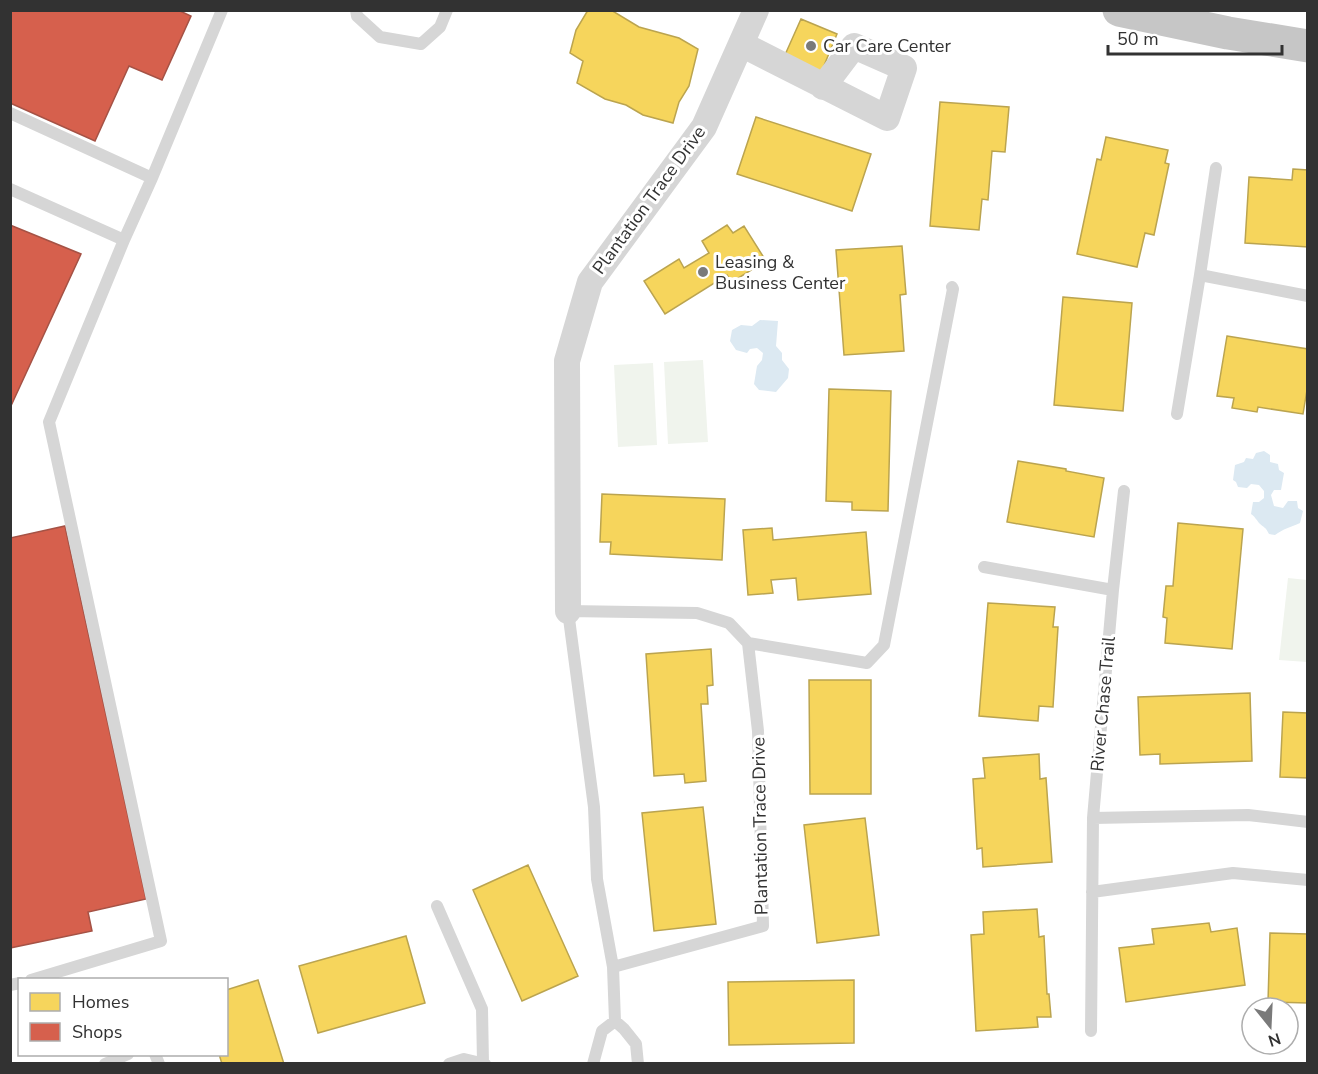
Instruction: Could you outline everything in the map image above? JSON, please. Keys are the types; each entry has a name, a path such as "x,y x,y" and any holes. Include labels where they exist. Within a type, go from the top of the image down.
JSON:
{"highway":[{"path":"1119,10 1228,33 1308,46"}],"street":[{"name":"Plantation Trace Drive","path":"568,611 567,361 590,282 704,126 754,11"},
{"path":"741,44 823,87 887,118 904,68 854,46 823,87"}],"lane":[{"path":"38,978 161,941 49,422 222,10"},
{"path":"356,10 357,16 380,37 421,44 440,27 447,10"},
{"path":"10,113 152,178"},
{"path":"1177,414 1216,168"},
{"path":"10,189 124,240"},
{"path":"1200,274 1308,296"},
{"path":"568,611 697,613 729,623 748,644 867,663 884,645 952,286"},
{"name":"River Chase Trail","path":"1091,1030 1093,818 1124,491"},
{"path":"984,567 1113,590"},
{"name":"Plantation Trace Drive","path":"568,611 594,807 597,879 613,967 615,1021"},
{"name":"Plantation Trace Drive","path":"613,967 763,926 758,731 748,644"},
{"path":"1093,818 1248,815 1308,822"},
{"path":"1092,892 1233,873 1308,880"},
{"path":"437,906 482,1009 484,1063 464,1059 449,1064"},
{"path":"593,1064 602,1031 615,1021 636,1044 638,1064"},
{"path":"105,1064 123,1056"}],"shaded area":[{"path":"760,320 778,321 776,346 789,369 788,378 776,392 759,390 754,384 757,366 762,360 763,353 757,348 750,349 747,353 736,350 730,341 732,330 741,325 752,326"},
{"path":"703,360 708,442 668,444 664,362"},
{"path":"653,363 657,445 618,447 614,365"},
{"path":"1264,451 1270,455 1270,462 1278,464 1279,470 1284,473 1281,490 1274,490 1271,495 1274,506 1283,508 1288,501 1297,501 1298,508 1303,511 1300,523 1275,535 1269,534 1251,514 1253,502 1259,502 1264,498 1264,491 1259,485 1251,484 1247,488 1238,487 1233,480 1235,465 1244,462 1246,458 1253,459 1256,453"},
{"path":"1288,578 1307,580 1307,662 1279,660"}],"building: Homes":[{"path":"588,10 611,10 639,27 679,38 698,49 689,86 679,102 673,123 643,115 626,105 605,99 577,83 583,61 570,53 576,30"},
{"name":"Car Care Center","path":"801,19 837,34 821,73 784,57"},
{"path":"940,102 1009,107 1005,152 992,151 988,200 982,199 979,230 930,226"},
{"path":"756,117 871,154 852,211 737,174"},
{"path":"1106,137 1168,150 1165,163 1169,164 1154,235 1145,233 1137,267 1077,254 1097,159 1101,160"},
{"path":"1293,169 1308,170 1308,247 1245,243 1249,177 1292,180"},
{"name":"Leasing & Business Center","path":"727,225 733,233 744,226 766,261 732,282 727,275 665,314 644,281 679,259 684,268 709,253 702,241"},
{"path":"902,246 906,294 900,295 904,351 844,355 836,250"},
{"path":"1063,297 1132,303 1123,411 1054,405"},
{"path":"1227,336 1308,349 1308,384 1303,414 1258,407 1257,412 1232,408 1234,398 1217,396"},
{"path":"829,389 891,391 888,511 852,510 852,502 826,501"},
{"path":"1018,461 1104,478 1094,537 1007,522"},
{"path":"602,494 725,499 722,560 610,554 611,542 600,542"},
{"path":"1178,523 1243,529 1232,649 1165,643 1167,618 1163,617 1166,586 1173,586"},
{"path":"772,528 773,540 866,532 871,594 798,600 796,578 771,580 773,593 748,595 743,530"},
{"path":"988,603 1055,607 1053,627 1058,627 1053,707 1039,706 1038,721 979,716"},
{"path":"711,649 713,685 707,686 708,704 701,704 706,781 685,783 684,774 654,776 646,654"},
{"path":"809,680 871,680 871,794 810,794"},
{"path":"1250,693 1252,761 1160,764 1160,754 1140,755 1138,697"},
{"path":"1283,712 1308,713 1308,778 1280,777"},
{"path":"1039,754 1040,779 1046,778 1052,862 983,867 982,848 977,849 973,779 985,778 983,758"},
{"path":"703,807 716,924 654,931 642,813"},
{"path":"865,818 879,935 817,943 804,825"},
{"path":"528,865 578,976 522,1001 473,890"},
{"path":"1037,909 1039,937 1044,936 1047,994 1049,994 1051,1017 1037,1017 1038,1027 976,1031 971,935 984,934 983,912"},
{"path":"1209,923 1211,932 1237,928 1245,985 1126,1002 1119,948 1154,944 1152,929"},
{"path":"1270,933 1308,934 1308,1003 1300,1003 1300,996 1268,996"},
{"path":"406,936 425,1003 318,1033 299,966"},
{"path":"258,980 284,1064 222,1064 220,1056 228,1056 228,989"},
{"path":"854,980 854,1043 729,1045 728,982"}],"building: Shops":[{"path":"10,10 178,10 191,16 162,80 129,66 95,141 10,103"},
{"path":"10,225 81,254 10,408"},
{"path":"65,526 146,899 88,912 92,931 10,948 10,538"}],"place":[{"name":"Car Care Center","path":"811,46"},
{"name":"Leasing & Business Center","path":"703,272"}]}
